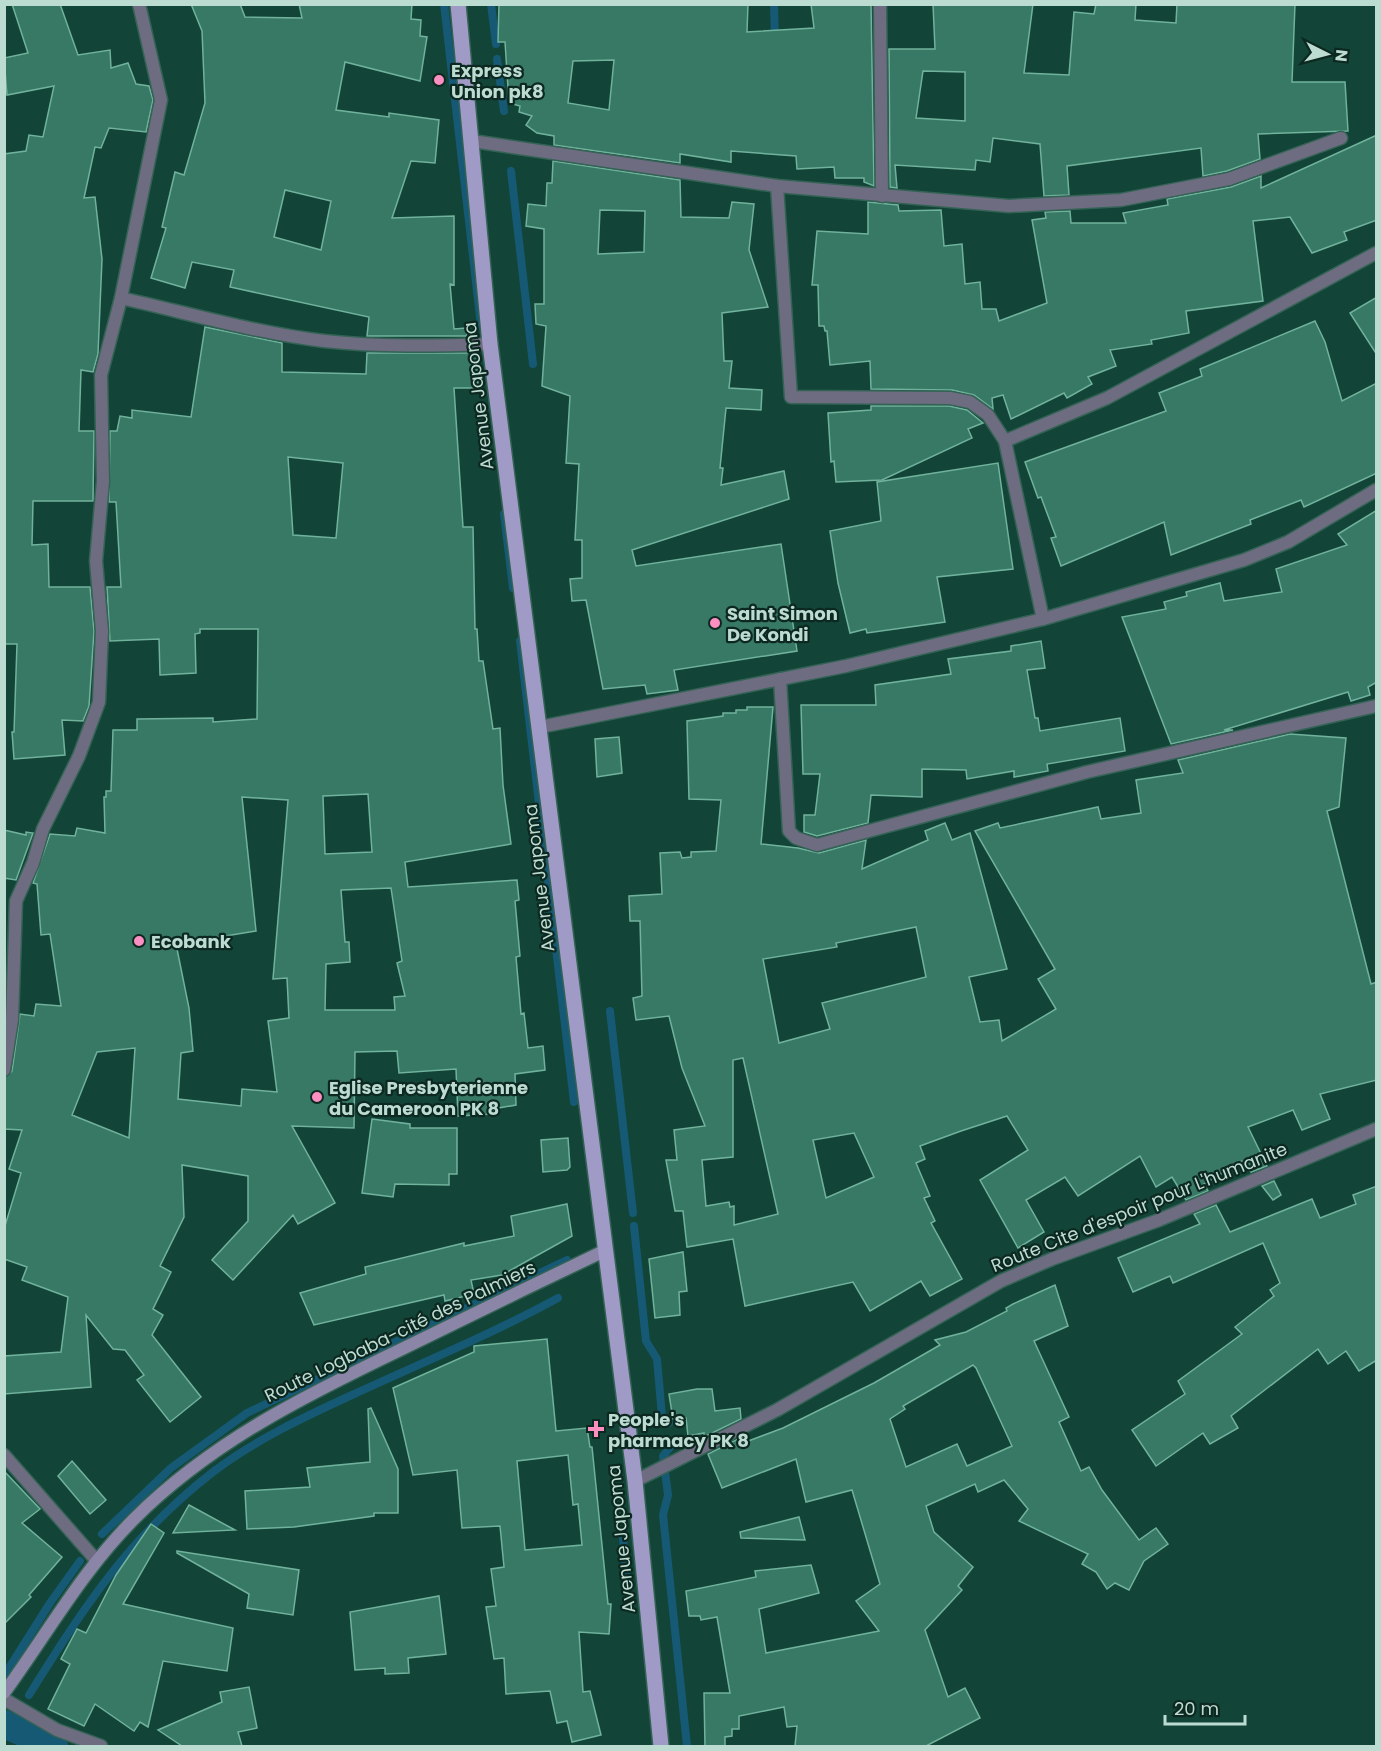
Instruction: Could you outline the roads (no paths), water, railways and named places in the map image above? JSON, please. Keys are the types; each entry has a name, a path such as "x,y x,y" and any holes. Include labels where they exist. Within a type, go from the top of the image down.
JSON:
{"main road":[{"name":"Avenue Japoma","path":"458,4 490,344 635,1481 660,1746"},
{"name":"Route Logbaba-cité des Palmiers","path":"4,1693 96,1560 134,1519 184,1473 250,1427 297,1400 604,1251"}],"street":[{"path":"4,1070 12,1020 16,902 33,863 42,829 79,756 99,702 102,631 96,561 103,481 101,375 121,298 161,100 139,4"},
{"path":"880,4 882,196"},
{"path":"471,141 777,186 1010,206 1121,200 1229,179 1341,138"},
{"path":"777,186 791,398 950,398 970,402 987,415 1005,441 1043,619"},
{"path":"1005,441 1107,398 1377,253"},
{"path":"121,298 242,326 322,341 391,346 490,344"},
{"path":"540,727 780,679 1043,619 1244,560 1288,542 1376,492"},
{"path":"780,679 789,831 796,838 817,845 1087,772 1377,706"},
{"name":"Route Cite d'espoir pour L'humanite","path":"635,1481 777,1410 1001,1281 1052,1259 1160,1220 1377,1129"},
{"path":"4,1455 96,1560"},
{"path":"4,1699 57,1730 101,1746"}],"waterway":[{"path":"444,4 481,326"},
{"path":"491,4 496,44"},
{"path":"774,4 775,41"},
{"path":"497,59 504,111"},
{"path":"511,171 533,364"},
{"path":"504,514 513,588"},
{"path":"520,641 574,1102"},
{"path":"610,1011 633,1213"},
{"path":"634,1226 646,1341 657,1359 662,1416 669,1423"},
{"path":"102,1534 171,1468 247,1413 567,1260"},
{"path":"29,1695 89,1603 132,1548 183,1497 213,1472 263,1439 298,1421 482,1336 558,1298"},
{"path":"672,1445 663,1456 668,1495 663,1515 687,1746"},
{"path":"623,1538 626,1574"},
{"path":"4,1676 50,1603 80,1561"},
{"path":"4,1724 54,1746"}],"place":[{"name":"Express Union pk8","path":"439,80"},
{"name":"Saint Simon De Kondi","path":"715,623"},
{"name":"Ecobank","path":"139,941"},
{"name":"Eglise Presbyterienne du Cameroon PK 8","path":"317,1097"},
{"name":"People's pharmacy PK 8","path":"596,1429"}]}
